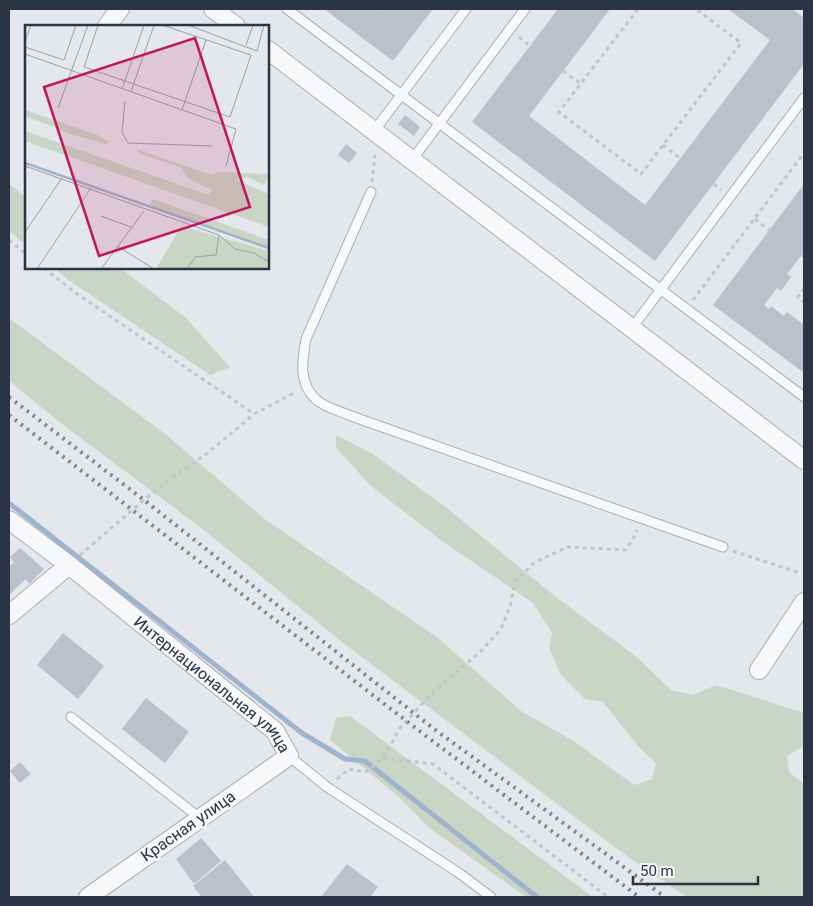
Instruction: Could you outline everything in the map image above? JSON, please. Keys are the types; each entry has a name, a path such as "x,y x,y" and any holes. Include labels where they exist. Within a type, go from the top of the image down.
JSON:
{"street":[{"path":"108,25 120,9"},
{"path":"213,9 235,25"},
{"path":"269,51 804,460"},
{"name":"Интернациональная улица","path":"9,520 69,565 275,731 289,756"},
{"path":"9,615 69,565"},
{"path":"759,670 804,602"},
{"name":"Красная улица","path":"100,894 201,818 289,756"}],"lane":[{"path":"287,9 804,397"},
{"path":"374,131 466,9"},
{"path":"412,160 525,9"},
{"path":"632,328 804,98"},
{"path":"371,192 306,338 302,360 305,387 319,401 350,416 722,547"},
{"path":"71,717 201,818"},
{"name":"Интернациональная улица","path":"289,756 326,787 459,873 491,897"}],"path":[{"path":"638,9 559,112 641,174 741,43 696,9"},
{"path":"518,37 530,46"},
{"path":"563,71 581,84"},
{"path":"663,146 680,158"},
{"path":"690,305 804,153"},
{"path":"371,192 375,156"},
{"path":"755,219 769,230"},
{"path":"9,240 25,253"},
{"path":"45,269 74,291 254,414"},
{"path":"804,288 798,297 804,302"},
{"path":"83,552 144,500 209,452 254,414 305,387"},
{"path":"349,769 366,772 383,758 406,721 429,696 480,652 501,629 510,607 515,581 535,562 568,547 626,550 642,518"},
{"path":"722,547 800,573"},
{"path":"383,758 433,764 608,897"}],"green space":[{"path":"9,184 25,196 25,244 9,231"},
{"path":"55,269 121,269 185,317 230,367 210,375 67,279"},
{"path":"9,318 164,433 266,520 438,638 521,711 575,742 634,785 652,779 656,763 638,746 603,702 585,699 561,675 549,648 552,633 533,603 442,541 371,486 336,448 336,435 373,454 448,509 556,597 638,658 671,690 693,695 716,685 804,713 804,746 787,756 789,772 804,784 804,897 687,897 620,851 347,646 200,527 67,428 9,381"},
{"path":"350,716 593,897 526,897 428,827 399,797 330,740 336,718"}],"building":[{"path":"324,9 375,9 378,11 380,9 433,9 393,61"},
{"path":"558,9 610,9 529,116 645,205 770,40 728,9 793,9 804,18 804,64 655,261 472,122"},
{"path":"405,115 420,127 414,136 398,124"},
{"path":"346,144 357,153 349,163 338,155"},
{"path":"804,184 804,252 787,274 791,277 781,291 777,288 764,305 769,309 771,306 784,316 787,312 804,325 804,373 713,305"},
{"path":"20,548 44,569 29,584 26,579 9,595 9,567 14,562 10,557"},
{"path":"63,633 104,666 78,699 37,665"},
{"path":"146,698 189,732 165,763 122,729"},
{"path":"20,762 31,774 20,783 10,771"},
{"path":"201,838 221,861 194,884 176,859"},
{"path":"225,860 254,897 202,897 193,886"},
{"path":"347,864 378,887 370,897 321,897"}],"waterway":[{"path":"9,503 302,733 345,759 365,761 537,897"}],"railway":[{"path":"9,397 144,500 434,729 665,897"},
{"path":"9,415 426,736 639,897"}]}
